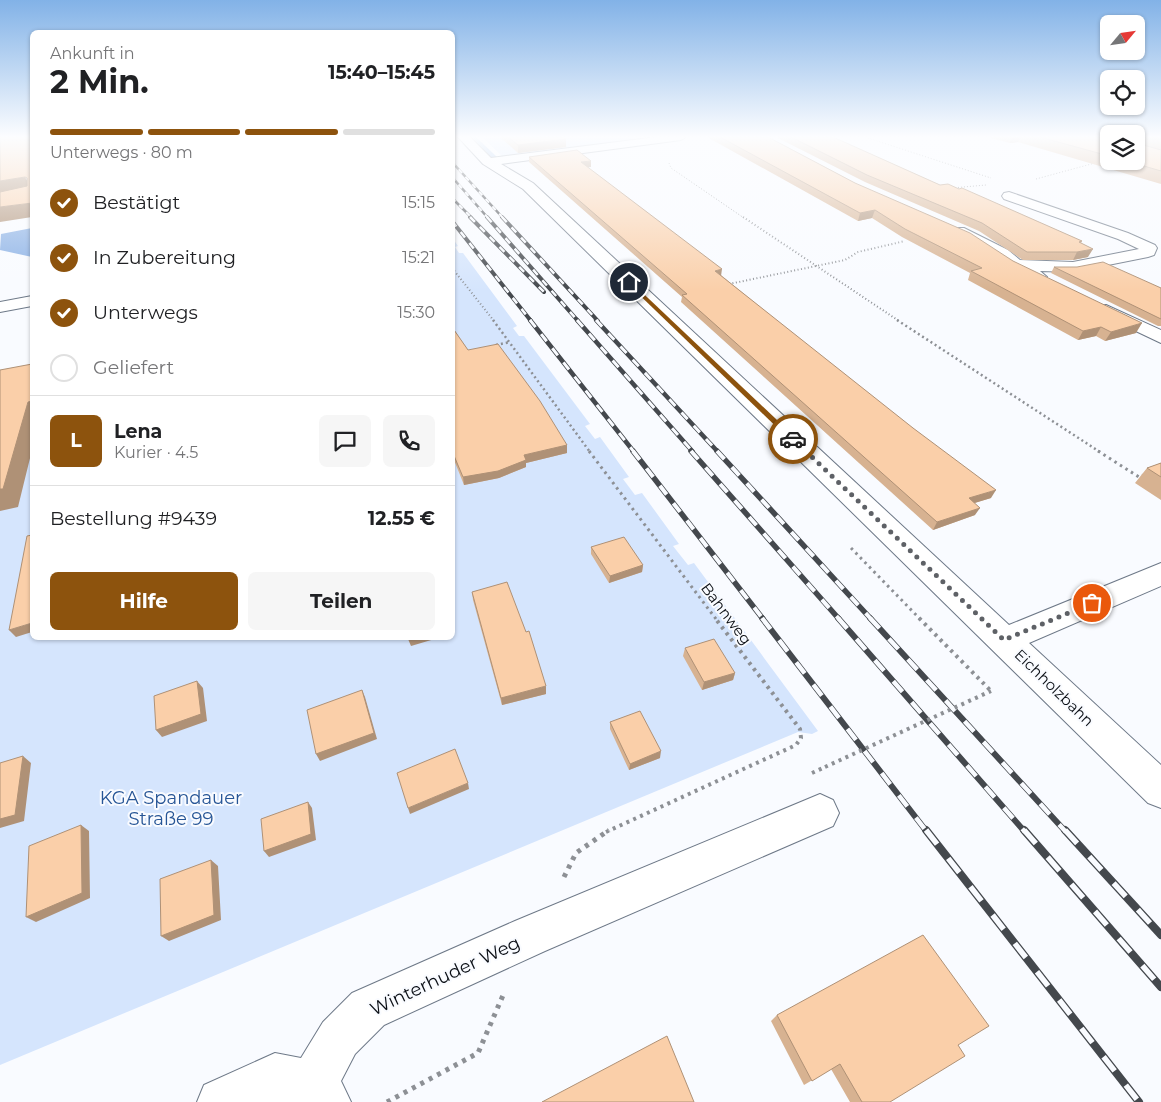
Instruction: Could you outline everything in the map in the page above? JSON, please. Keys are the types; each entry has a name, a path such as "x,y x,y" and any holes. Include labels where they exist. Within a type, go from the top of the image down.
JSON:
{"street":[{"name":"Eichholzbahn","path":"531,188 1161,790"},
{"path":"1009,196 1123,236 1149,248 1148,252 1073,267 1016,265"},
{"path":"946,225 1002,253 1016,265 1050,282"},
{"path":"0,307 30,301"},
{"path":"1093,303 1161,337"},
{"path":"1004,640 1161,574"},
{"name":"Winterhuder Weg","path":"221,1102 275,1077 320,1093 339,1038 368,1009 530,936 820,813"}],"path":[{"path":"701,188 815,266 1140,477 1147,474"},
{"path":"729,284 845,260 858,252 905,241"},
{"name":"Bahnweg","path":"455,272 510,342 625,500 800,729 801,738 796,745 607,831 576,853 561,882"},
{"path":"491,346 510,342"},
{"path":"825,768 992,691 851,548"},
{"path":"387,1102 478,1053 530,936"}],"green space":[{"name":"KGA Spandauer Straße 99","path":"455,247 459,253 463,253 517,326 513,328 519,336 524,336 590,424 585,426 595,439 600,437 629,477 623,479 635,495 642,493 679,544 673,546 688,565 694,563 818,731 812,734 798,732 0,1065 0,453 30,446 30,640 455,640"}],"water":[{"path":"30,228 30,257 0,250 1,234"}],"building":[{"path":"16,188 30,188 30,203 0,207 0,192"},
{"path":"565,188 616,188 722,269 715,271 913,428 996,490 969,498 980,508 937,522 682,295 687,294"},
{"path":"815,188 867,188 970,233 1013,261 1142,323 1111,332 1101,327 1083,331 971,271 982,268 905,229 875,210 860,213"},
{"path":"899,188 963,188 1082,241 1079,242 1093,249 1077,252 1027,252 982,223"},
{"path":"1103,262 1161,288 1161,319 1054,267 1077,267"},
{"path":"455,331 468,350 498,344 540,401 567,445 524,455 526,460 498,471 463,477 455,458"},
{"path":"30,364 30,402 28,402 3,489 0,489 0,370"},
{"path":"1161,463 1161,477 1147,468"},
{"path":"30,535 30,624 9,630 27,536"},
{"path":"624,537 643,565 610,576 591,547"},
{"path":"507,582 526,632 529,631 546,686 501,698 472,592"},
{"path":"714,639 735,673 704,682 685,648"},
{"path":"197,681 201,714 156,730 154,696"},
{"path":"362,690 374,733 316,754 307,710"},
{"path":"640,711 661,751 630,764 610,722"},
{"path":"455,749 468,783 408,808 397,773"},
{"path":"23,756 15,815 0,819 0,763"},
{"path":"308,802 311,834 264,851 261,819"},
{"path":"81,825 82,893 26,917 29,846"},
{"path":"211,860 214,915 161,936 160,879"},
{"path":"923,935 989,1026 958,1045 965,1056 890,1102 862,1102 840,1064 812,1081 777,1015"},
{"path":"667,1036 694,1102 542,1102"}],"railway":[{"path":"462,188 488,218"},
{"path":"476,188 503,218"},
{"path":"455,201 472,218"},
{"path":"470,217 544,292"},
{"path":"487,217 578,321"},
{"path":"502,217 598,321"},
{"path":"455,225 531,321"},
{"path":"530,320 634,452"},
{"path":"577,320 693,452"},
{"path":"596,320 718,452"},
{"path":"633,451 763,619"},
{"path":"691,451 839,619"},
{"path":"717,451 871,619"},
{"path":"762,618 927,832"},
{"path":"838,618 1025,832"},
{"path":"870,618 1066,832"},
{"path":"926,830 1139,1102"},
{"path":"1024,830 1161,987"},
{"path":"1065,830 1161,935"}],"way so far":[{"path":"793,439 1004,640 1092,603"}],"route":[{"path":"629,282 793,439"}]}
